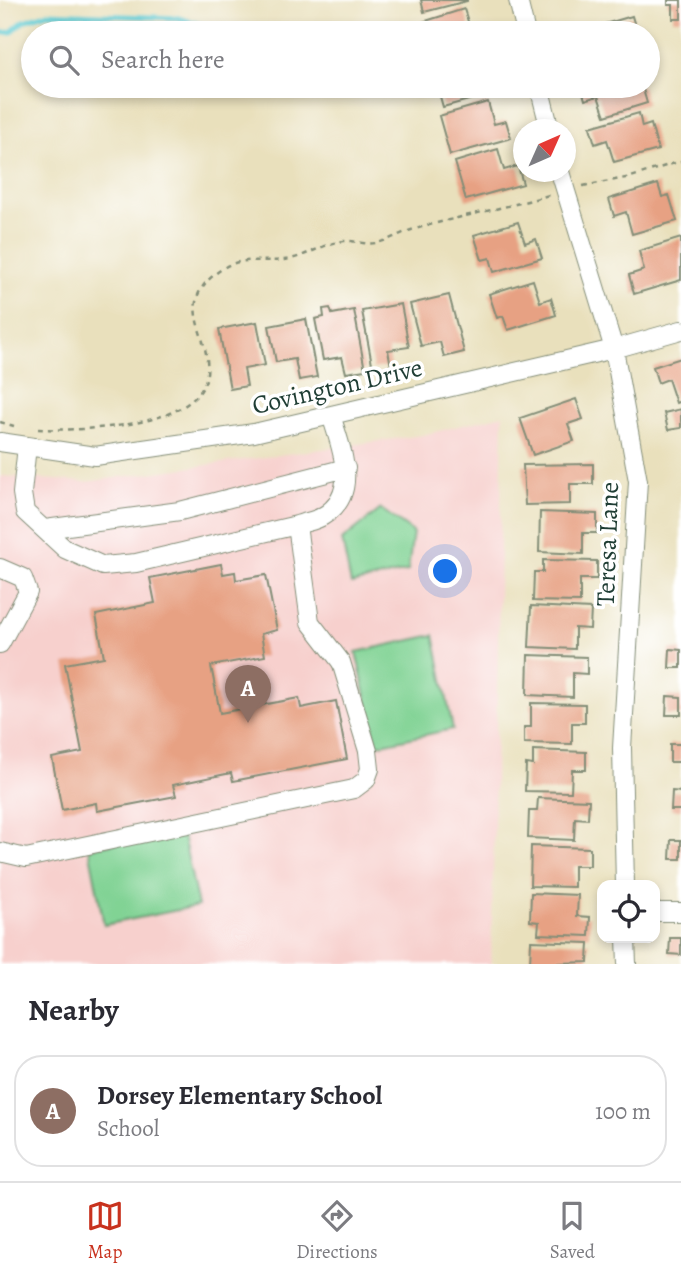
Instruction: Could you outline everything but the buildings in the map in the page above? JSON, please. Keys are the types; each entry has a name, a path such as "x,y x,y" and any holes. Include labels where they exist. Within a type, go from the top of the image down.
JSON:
{"street":[{"path":"518,0 523,21"},
{"path":"542,98 547,119"},
{"name":"Teresa Lane","path":"564,182 614,349 638,481 622,748 625,880"},
{"name":"Covington Drive","path":"0,442 26,437 95,456 254,433 614,349 681,330"},
{"path":"26,437 22,493 25,512 65,549 103,566 136,563 297,525 324,516 342,498 346,468 331,415"},
{"path":"45,529 180,511 346,468"},
{"path":"0,852 26,858 354,789 366,780 370,769 368,751 341,662 310,622 297,525"},
{"path":"0,568 23,578 28,593 0,643"},
{"path":"660,912 681,912"},
{"path":"626,943 627,964"}],"path":[{"path":"584,185 631,177 681,161"},
{"path":"37,429 72,430 123,423 167,415 185,407 198,394 206,378 205,355 194,313 196,297 208,280 223,268 240,261 284,260 304,256 346,240 379,243 415,229 545,196"},
{"path":"0,422 26,437"}],"shaded area":[{"path":"503,415 491,964 0,964 0,476 85,482 423,435"}],"green space":[{"path":"381,509 413,532 408,571 351,584 342,540"},
{"path":"434,635 453,729 377,745 356,652"},
{"path":"182,831 198,906 104,925 89,848"}],"waterway":[{"path":"24,21 48,13 178,18 188,21"},
{"path":"0,33 11,32 21,24"}],"place":[{"name":"Dorsey Elementary School","path":"248,723"}]}
